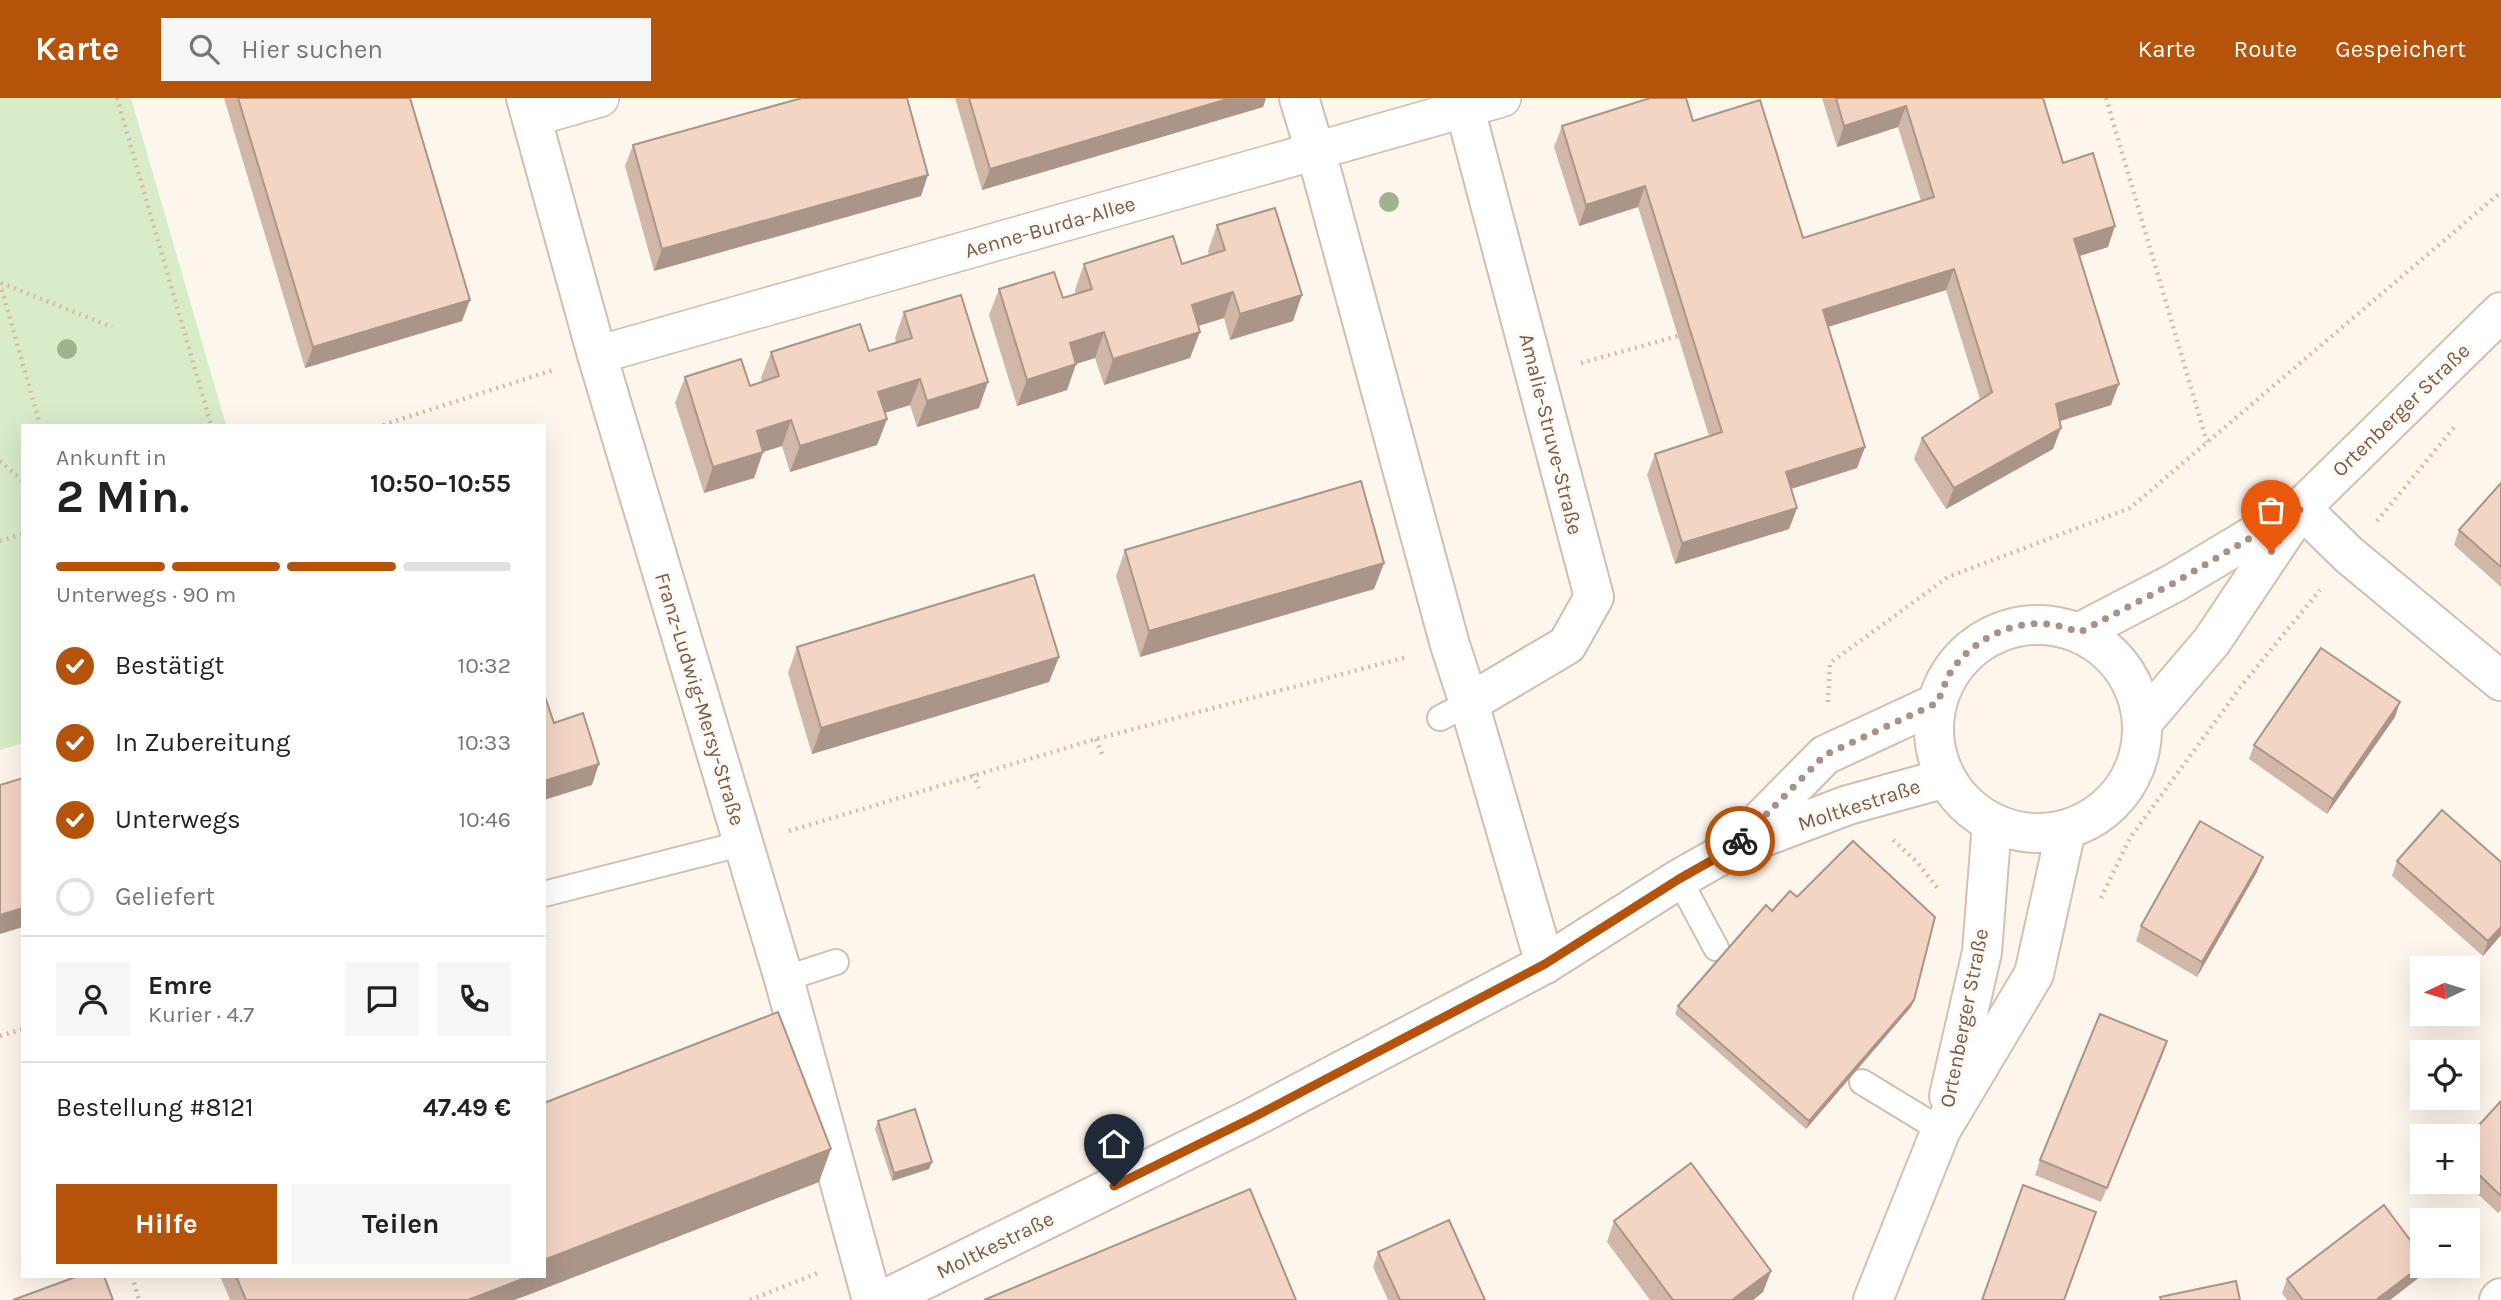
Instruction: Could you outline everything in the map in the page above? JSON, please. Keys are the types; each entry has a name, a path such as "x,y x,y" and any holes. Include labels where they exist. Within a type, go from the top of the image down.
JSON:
{"street":[{"path":"529,108 600,98"},
{"path":"1299,98 1450,645 1455,710 1545,964"},
{"name":"Aenne-Burda-Allee","path":"597,355 1315,152 1463,103 1502,98"},
{"name":"Amalie-Struve-Straße","path":"1455,710 1567,645 1594,597 1463,103"},
{"name":"Franz-Ludwig-Mersy-Straße","path":"529,108 597,355 785,979 872,1300"},
{"name":"Ortenberger Straße","path":"2143,722 2212,641 2301,508 2501,312"},
{"path":"2301,508 2349,555 2501,681"},
{"name":"Ortenberger Straße","path":"2080,632 2174,583 2301,508"},
{"path":"2052,624 2080,632 2103,647 2123,666 2136,693 2143,722 2139,756 2125,788 2108,806 2089,820 2066,830 2041,834 2016,831 1992,823 1966,804 1946,778 1937,754 1934,728 1937,703 1950,673 1970,650 1994,634 2022,625 2052,624"},
{"name":"Moltkestraße","path":"1732,849 1825,755 1937,703"},
{"name":"Moltkestraße","path":"883,1300 1252,1118 1545,964 1679,879 1732,849 1848,805 1946,778"},
{"name":"Ortenberger Straße","path":"1873,1300 1941,1130 1982,952 1992,823"},
{"name":"Ortenberger Straße","path":"1941,1130 2034,974 2066,830"}],"lane":[{"path":"546,894 744,844"},
{"path":"1679,879 1716,948"},
{"path":"785,979 836,962"},
{"path":"1861,1082 1941,1130"}],"path":[{"path":"117,98 211,424"},
{"path":"2106,98 2207,442"},
{"path":"1825,755 1830,663 1948,577 2130,509 2501,192"},
{"path":"0,283 112,327"},
{"path":"0,283 40,424"},
{"path":"1537,375 1678,336"},
{"path":"386,424 597,355"},
{"path":"2098,905 2130,838 2242,685 2460,421"},
{"path":"0,461 21,479"},
{"path":"0,541 21,535"},
{"path":"744,844 1096,739 1450,645"},
{"path":"1096,739 1102,754"},
{"path":"973,774 979,788"},
{"path":"1848,805 1875,823 1917,862 1945,898"},
{"path":"854,813 857,822"},
{"path":"0,1036 21,1030"},
{"path":"750,1300 862,1256"},
{"path":"133,1278 139,1300"}],"green space":[{"path":"0,98 131,98 226,424 21,424 21,744 0,750"}],"building":[{"path":"238,98 410,98 470,300 313,347"},
{"path":"802,98 907,98 928,175 662,249 633,145"},
{"path":"969,98 1231,98 990,169"},
{"path":"1650,98 1686,98 1693,121 1760,100 1803,238 1934,197 1906,106 1844,126 1836,98 2043,98 2063,163 2093,153 2115,226 2074,239 2119,384 2056,404 2061,428 1954,488 1922,438 1992,392 1954,269 1823,310 1865,447 1786,472 1797,508 1682,543 1655,454 1722,432 1645,186 1586,205 1562,126"},
{"path":"1275,208 1302,295 1240,314 1233,292 1192,305 1200,332 1113,359 1104,332 1070,343 1076,364 1027,380 999,289 1054,272 1063,298 1092,289 1084,264 1173,236 1182,264 1225,250 1217,225"},
{"path":"961,295 988,382 927,401 920,379 878,392 887,419 800,446 791,420 757,431 763,452 713,467 685,377 741,359 750,386 779,376 771,352 860,324 869,351 912,338 904,312"},
{"path":"1361,481 1384,563 1149,631 1125,550"},
{"path":"2501,483 2501,567 2459,530"},
{"path":"1034,575 1059,657 821,728 797,647"},
{"path":"2321,648 2400,702 2333,799 2254,745"},
{"path":"546,700 554,723 583,713 599,764 546,780"},
{"path":"21,779 21,909 0,915 0,785"},
{"path":"2442,810 2501,862 2501,927 2488,941 2397,861"},
{"path":"2200,821 2263,857 2202,962 2141,926"},
{"path":"1853,841 1935,917 1914,1000 1809,1121 1678,1006 1766,905 1772,911 1790,891 1797,897"},
{"path":"778,1012 831,1149 546,1259 546,1102"},
{"path":"2100,1014 2167,1041 2107,1188 2040,1160"},
{"path":"2501,1101 2501,1196 2480,1176 2480,1124"},
{"path":"915,1109 932,1162 894,1173 878,1121"},
{"path":"1691,1163 1771,1271 1732,1300 1673,1300 1614,1221"},
{"path":"2023,1185 2096,1212 2064,1300 1982,1300"},
{"path":"1250,1189 1296,1300 984,1300"},
{"path":"2384,1205 2410,1240 2410,1274 2376,1300 2303,1300 2287,1279"},
{"path":"1449,1220 1485,1300 1400,1300 1378,1252"},
{"path":"73,1278 105,1278 113,1300 13,1300"},
{"path":"237,1278 525,1278 468,1300 246,1300"},
{"path":"2236,1281 2240,1300 2161,1300 2160,1297"}],"way so far":[{"path":"1740,841 1825,755 1937,703 1950,673 1970,650 1994,634 2022,625 2052,624 2080,632 2174,583 2301,508 2271,552"}],"route":[{"path":"1114,1186 1252,1118 1545,964 1679,879 1732,849 1740,841"}]}
